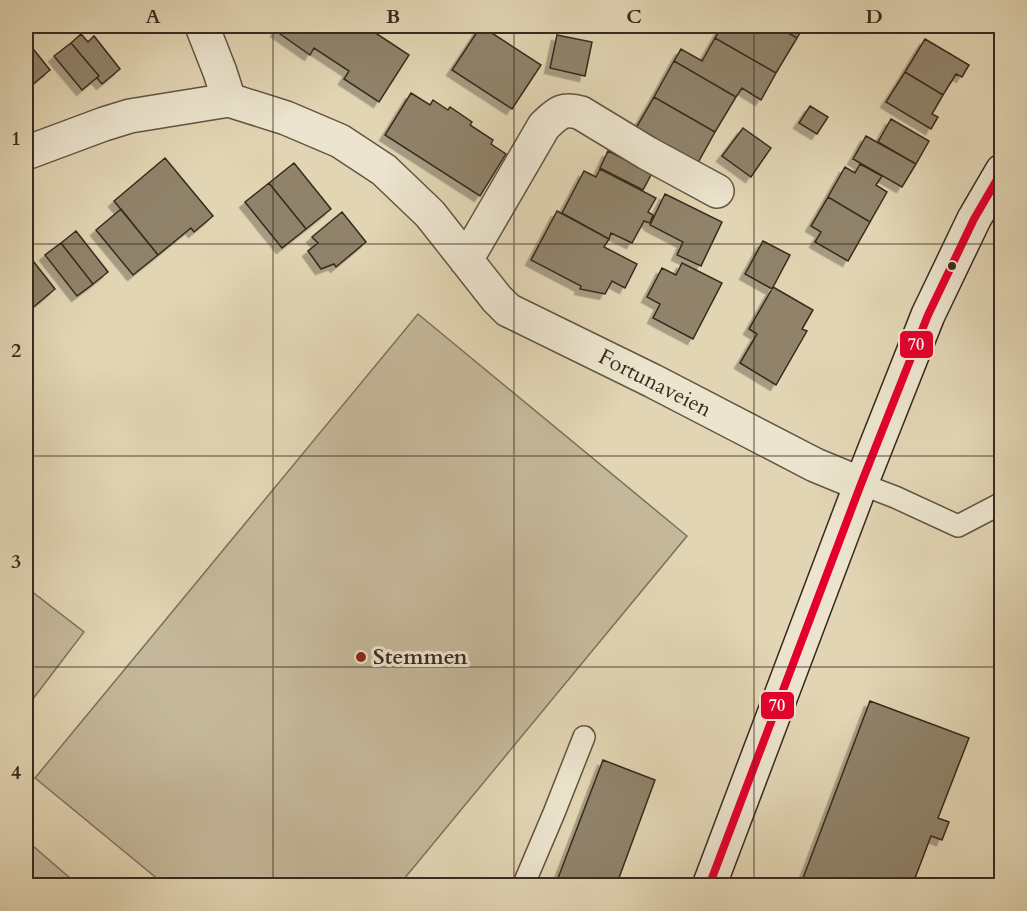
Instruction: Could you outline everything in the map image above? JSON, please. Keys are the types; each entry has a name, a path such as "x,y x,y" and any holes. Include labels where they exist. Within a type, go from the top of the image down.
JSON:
{"street":[{"path":"202,26 229,100"},
{"name":"Fortunaveien","path":"26,153 130,116 229,100 286,118 340,141 384,170 430,214 507,310 653,381 815,465 861,484"},
{"path":"466,260 544,126 564,110 581,113 646,153 717,191"},
{"path":"710,885 861,484 928,315 974,219 1002,171"}],"lane":[{"path":"861,484 958,526 1002,503"},
{"path":"523,885 584,737"}],"shaded area":[{"name":"Stemmen","path":"418,314 687,536 399,885 165,885 35,778"},
{"path":"26,587 84,632 26,708"},
{"path":"26,840 78,885 26,885"}],"building":[{"path":"280,26 365,26 409,55 379,102 344,79 349,71 314,48 310,55 276,31"},
{"path":"481,26 541,65 512,109 452,70"},
{"path":"722,26 776,26 797,38 776,73 715,38"},
{"path":"776,26 804,26 797,38"},
{"path":"81,34 88,42 94,36 120,69 102,84 97,78 99,76 71,43"},
{"path":"557,35 592,42 585,76 550,68"},
{"path":"715,38 776,73 761,100 742,88 736,97 674,61 681,49 702,61"},
{"path":"925,39 969,65 962,77 956,74 943,95 905,72"},
{"path":"26,40 50,70 26,90"},
{"path":"71,43 99,76 82,90 54,56"},
{"path":"674,61 736,97 715,132 654,97"},
{"path":"905,72 943,95 932,114 938,117 931,129 886,102"},
{"path":"411,93 430,105 433,100 448,110 450,107 472,122 470,125 493,140 491,144 506,154 480,196 385,135"},
{"path":"654,97 715,132 695,168 633,133"},
{"path":"810,106 828,117 817,134 799,123"},
{"path":"891,119 929,141 916,164 878,142"},
{"path":"743,128 771,148 751,177 722,156"},
{"path":"866,136 916,164 902,187 853,159"},
{"path":"608,151 652,173 643,190 600,168"},
{"path":"165,158 213,216 194,232 191,228 158,255 114,201"},
{"path":"294,163 331,209 306,229 269,183"},
{"path":"860,164 882,176 876,185 887,192 870,222 828,197 845,167 855,173"},
{"path":"600,169 656,198 648,212 653,215 650,223 644,221 632,243 611,233 609,239 562,213 584,171 596,177"},
{"path":"269,183 306,229 282,248 245,202"},
{"path":"665,194 722,222 701,266 677,255 683,242 650,225"},
{"path":"828,197 870,222 848,261 815,242 821,232 811,226"},
{"path":"121,209 158,255 133,275 96,230"},
{"path":"557,211 609,239 604,247 637,264 625,288 612,281 605,294 580,289 581,286 531,260"},
{"path":"342,212 366,242 336,267 334,264 321,269 308,251 318,243 312,237"},
{"path":"76,231 108,272 93,284 61,243"},
{"path":"763,241 790,255 772,289 745,274"},
{"path":"61,243 93,284 77,296 45,255"},
{"path":"26,252 55,289 30,310 26,305"},
{"path":"682,263 722,283 693,339 653,318 660,304 647,297 662,268 676,275"},
{"path":"773,287 813,310 802,329 807,331 776,385 740,363 757,334 749,329"},
{"path":"870,701 969,738 938,818 949,822 942,840 931,836 912,886 800,886"},
{"path":"603,760 655,780 616,886 555,886"}],"transit line":[{"name":"70","path":"709,886 861,484 928,315 974,219 1002,171"}],"place":[{"name":"Stemmen","path":"361,657"}]}
